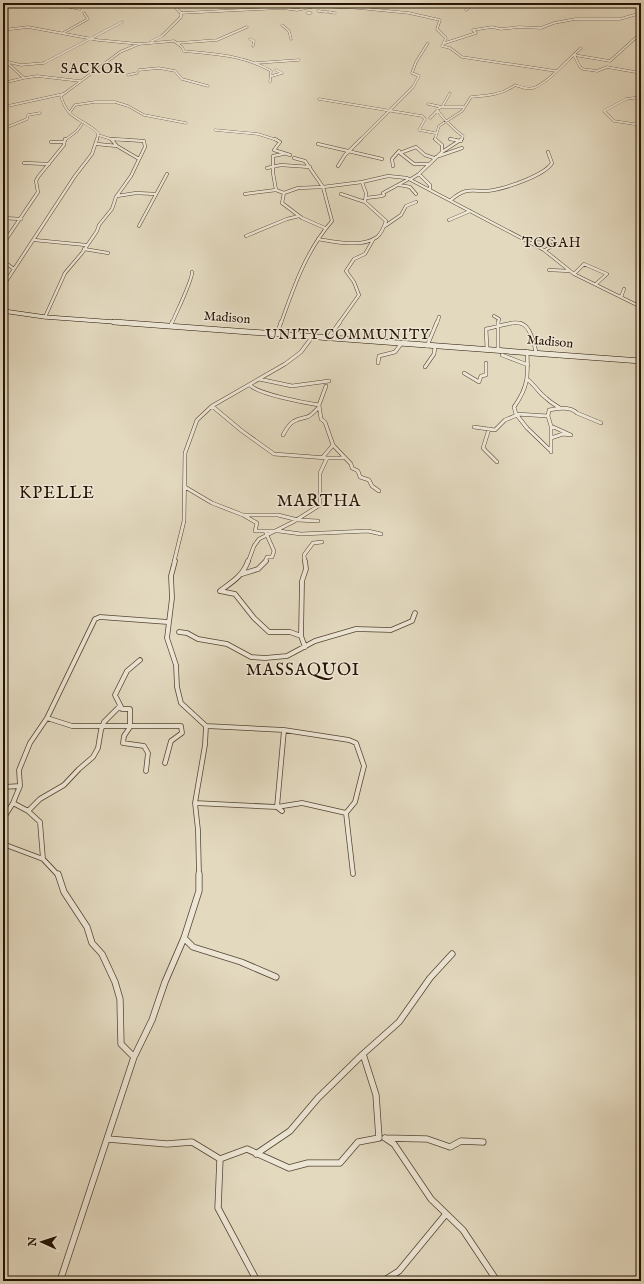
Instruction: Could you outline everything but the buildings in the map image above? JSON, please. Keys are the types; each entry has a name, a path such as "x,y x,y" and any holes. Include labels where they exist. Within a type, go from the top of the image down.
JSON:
{"street":[{"path":"49,3 80,9"},
{"path":"177,3 176,8 181,13 282,8 297,10 307,9 311,6 369,8 435,18 441,22 437,29 446,38 445,43 442,46 450,48 455,53 470,60 556,71"},
{"path":"308,3 311,6"},
{"path":"466,10 474,3"},
{"path":"511,6 516,3"},
{"path":"629,3 641,6"},
{"path":"300,10 311,13"},
{"path":"318,11 335,14"},
{"path":"63,33 88,19 84,13"},
{"path":"148,43 162,36 187,13"},
{"path":"445,43 476,34 474,30 476,28 492,26 501,29 519,27 541,28 554,23 575,20 620,19 641,13"},
{"path":"3,60 21,65 44,63 122,22"},
{"path":"282,25 289,31 291,39"},
{"path":"3,30 28,27 92,39 139,44 174,41 186,52 236,57 268,69 271,71 272,76 270,82"},
{"path":"177,44 217,40 247,27"},
{"path":"574,55 610,61 641,33"},
{"path":"250,39 254,41 253,46"},
{"path":"338,166 349,152 413,87 420,76 412,73 416,62 428,43"},
{"path":"3,107 63,94 120,52 139,44"},
{"path":"442,152 442,145 435,139 435,134 439,126 462,111 473,97 490,96 510,89 515,85 528,89 534,88 556,71 581,48"},
{"path":"574,55 580,67 583,69 597,71 607,67 631,72 641,72"},
{"path":"3,60 24,78"},
{"path":"256,64 260,62 300,60"},
{"path":"139,70 159,68 175,71 182,79 208,86"},
{"path":"272,76 282,73 276,70"},
{"path":"128,75 137,73"},
{"path":"3,83 37,76 80,81"},
{"path":"430,118 442,107 450,93"},
{"path":"3,286 75,176 92,154 97,144 98,136 96,131 82,124 62,104 61,96 63,94"},
{"path":"641,97 626,100 604,111 606,117 614,121 641,125"},
{"path":"319,99 424,117 425,123 419,130 435,134"},
{"path":"70,112 75,105 102,101 126,106 144,115 186,123"},
{"path":"428,104 442,107 463,108"},
{"path":"411,179 419,174 442,152 461,141 463,136 451,128 447,120 437,111"},
{"path":"3,129 27,119 28,115 40,112"},
{"path":"3,244 38,192 36,181 65,139 77,131 82,124"},
{"path":"215,130 257,134 276,138 280,142 274,150 290,155"},
{"path":"45,317 65,273 98,231 99,225 112,209 117,196 131,176 145,147 144,141 111,139 98,136"},
{"path":"111,139 117,146 140,159"},
{"path":"450,139 461,141"},
{"path":"51,142 64,142"},
{"path":"97,144 117,146"},
{"path":"318,144 382,159"},
{"path":"393,166 392,159 398,152 416,147 425,155 435,158 462,148"},
{"path":"400,152 414,164 428,164"},
{"path":"451,200 460,192 475,189 493,190 542,173 552,163 548,152"},
{"path":"276,190 273,183 273,156 284,154"},
{"path":"277,334 302,264 325,228 332,221 323,188 305,161 294,158"},
{"path":"24,164 49,164"},
{"path":"267,168 281,165 310,167"},
{"path":"138,226 161,188 167,174"},
{"path":"419,174 430,185 430,189"},
{"path":"245,194 276,190 284,193 298,188 323,188 388,176 411,179 544,250 574,274 620,296 626,302 641,306"},
{"path":"366,198 382,196 384,195 383,193 407,180 407,178"},
{"path":"362,182 366,198 365,202"},
{"path":"399,185 410,187 416,194"},
{"path":"117,196 136,193 156,194"},
{"path":"284,193 282,203 288,209 312,224 325,228"},
{"path":"328,338 359,295 354,282 348,276 346,271 354,259 365,254 373,240 378,236 386,221 365,202 358,201 356,198 341,194"},
{"path":"383,228 401,215 406,206 416,202"},
{"path":"449,220 470,211"},
{"path":"246,236 287,219 299,216"},
{"path":"3,218 21,219"},
{"path":"318,239 347,243 373,240"},
{"path":"34,240 86,245"},
{"path":"530,242 546,243 550,241 556,244 544,250"},
{"path":"84,249 108,254"},
{"path":"3,261 14,269"},
{"path":"574,274 584,264 607,274 596,284"},
{"path":"549,270 566,272 570,270"},
{"path":"170,325 181,299 193,277 192,272"},
{"path":"620,296 624,289"},
{"name":"Madison","path":"3,311 45,317 170,325 427,346 487,348 641,361"},
{"path":"494,316 499,319 497,328 498,349"},
{"path":"427,346 439,317"},
{"path":"487,348 485,330 497,328 512,322 525,324 533,335 536,352"},
{"path":"312,337 301,352 259,379 212,406 197,420 189,438 185,453 184,521 171,576 172,598 167,638 176,666 177,687 181,703 206,726 284,730 349,740 356,743 364,766 355,802 346,813 353,874"},
{"path":"378,363 379,356 395,352 401,344"},
{"path":"425,367 434,354 435,346"},
{"path":"527,351 528,365 525,392 514,407 517,415 527,428 551,452 551,426 548,416 549,410 547,400 543,394 538,391 536,386 527,380"},
{"path":"502,355 528,365"},
{"path":"464,373 479,382 481,376 486,375 487,373 486,363"},
{"path":"259,379 292,386 329,381"},
{"path":"250,384 253,389 304,404 319,406"},
{"path":"283,435 288,424 300,416 308,417 319,406 326,386"},
{"path":"547,400 555,403 560,408"},
{"path":"212,406 274,454 322,458 343,458"},
{"path":"319,406 321,420 325,422 333,445 343,458 351,464 352,468 358,471 360,477 369,480 372,486 379,491"},
{"path":"549,410 560,408 574,410 577,413 601,423"},
{"path":"474,426 495,430 505,420 517,415 548,416"},
{"path":"551,426 571,435 563,434 551,438"},
{"path":"489,429 483,448 497,462"},
{"path":"322,458 333,445"},
{"path":"185,487 212,503 243,515 257,523 255,531 266,533 276,531 298,520 320,505 320,474 327,458"},
{"path":"243,515 278,515 298,520 318,521"},
{"path":"276,531 301,534 318,532 368,531 381,534"},
{"path":"266,533 254,546 251,557 242,574 220,591 235,594 254,618 269,632 290,632 300,636"},
{"path":"242,574 256,571 266,562 268,557 272,557 274,551 266,533"},
{"path":"305,647 300,636 302,581 306,569 304,555 313,543 322,542"},
{"path":"179,632 187,633 198,639 226,644 251,657 287,656 315,641 356,629 391,630 412,621 415,613"},
{"path":"3,819 13,803 20,786 18,770 20,763 30,743 47,718 95,619 100,617 168,622"},
{"path":"140,660 127,671 115,695 122,709 130,709 130,728 124,736 123,743 144,746 148,753 146,771"},
{"path":"28,811 34,802 48,796 53,790 66,783 80,767 95,755 99,745 102,726 108,715 120,706"},
{"path":"47,718 72,726 130,728 181,726 182,733 171,741 164,763"},
{"path":"60,1281 80,1215 108,1139 134,1057 152,1020 164,982 184,938 199,890 198,830 195,803 205,745 206,726"},
{"path":"277,807 284,730"},
{"path":"3,787 20,786"},
{"path":"13,803 28,811 40,822 43,859"},
{"path":"195,803 277,807 302,803 346,813"},
{"path":"277,807 282,811"},
{"path":"3,844 43,859 57,872 64,892 87,927 92,943 102,954 120,999 121,1044 134,1057"},
{"path":"184,938 193,948 241,962 276,977"},
{"path":"256,1154 290,1131 318,1098 363,1054 399,1022 430,978 452,954"},
{"path":"363,1054 374,1082 382,1138"},
{"path":"382,1138 394,1144 420,1184 446,1214 463,1230 497,1281"},
{"path":"220,1159 246,1149 280,1162 289,1168 308,1164 340,1163 358,1142 382,1138 428,1139 450,1147 461,1141 483,1142"},
{"path":"108,1139 167,1144 192,1142 220,1159"},
{"path":"220,1159 218,1208 257,1281"},
{"path":"383,1281 399,1271 446,1214"}],"district":[{"name":"SACKOR","path":"93,69"},
{"name":"TOGAH","path":"552,243"},
{"name":"UNITY COMMUNITY","path":"348,335"},
{"name":"KPELLE","path":"57,493"},
{"name":"MARTHA","path":"319,501"},
{"name":"MASSAQUOI","path":"303,670"}]}
